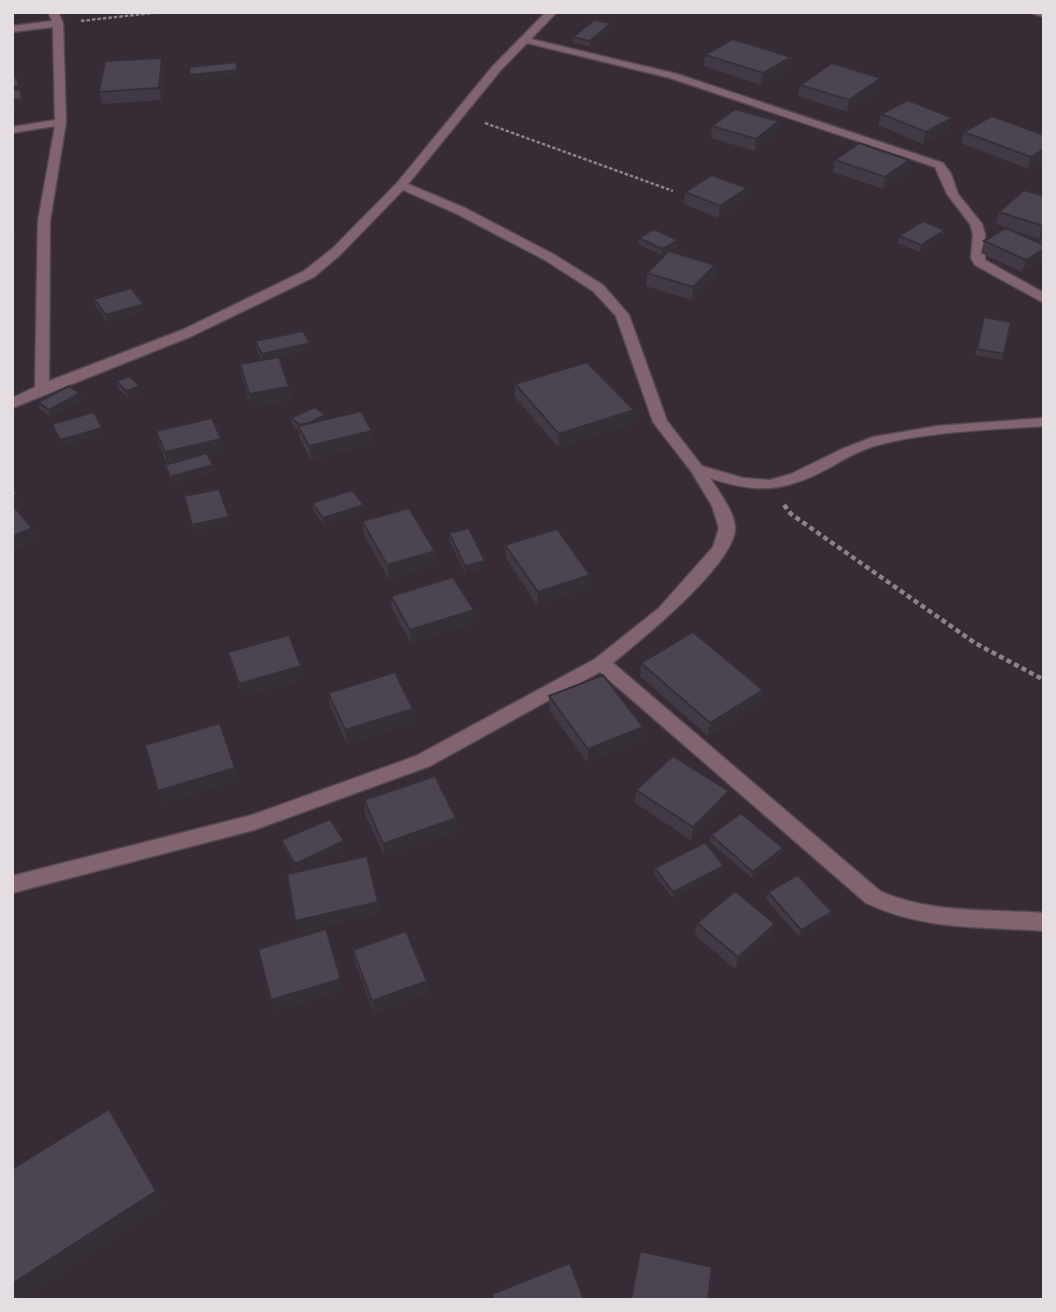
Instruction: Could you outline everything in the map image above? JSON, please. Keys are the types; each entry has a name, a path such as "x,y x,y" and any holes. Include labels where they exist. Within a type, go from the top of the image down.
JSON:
{"street":[{"path":"12,404 42,389 187,333 309,274 337,251 401,185 496,69 552,12"},
{"path":"1037,12 1044,14"},
{"path":"12,29 56,18 61,122 44,221 42,389"},
{"path":"525,40 673,76 939,165 948,174 950,190 978,227 979,241 975,253 979,262 1044,299"},
{"path":"12,130 61,122"},
{"path":"12,885 254,822 424,761 601,663 665,612 720,549 727,528 720,506 697,469 660,422 622,315 598,288 549,257 461,211 401,185"},
{"path":"697,469 768,485 792,480 837,456 872,442 993,425 1044,422"},
{"path":"601,663 873,897 895,908 926,917 1044,922"}],"path":[{"path":"56,18 160,12"},
{"path":"461,114 673,191"},
{"path":"768,485 791,514 975,642 1044,680"}],"building":[{"path":"594,20 611,23 590,41 573,37"},
{"path":"733,39 791,57 763,73 705,55"},
{"path":"162,58 159,88 99,92 105,61"},
{"path":"236,62 238,70 190,75 189,67"},
{"path":"832,63 881,78 849,100 800,85"},
{"path":"12,78 17,78 19,86 12,87"},
{"path":"20,89 22,99 12,100 12,90"},
{"path":"908,100 953,118 926,132 881,114"},
{"path":"735,109 779,121 756,139 712,126"},
{"path":"992,116 1044,135 1044,149 1031,157 964,132"},
{"path":"859,143 909,160 885,177 835,160"},
{"path":"712,175 747,188 720,206 685,192"},
{"path":"1024,190 1044,196 1043,226 999,212"},
{"path":"923,221 945,230 921,245 899,236"},
{"path":"1006,228 1044,245 1044,249 1026,260 984,241"},
{"path":"654,229 678,240 662,249 639,238"},
{"path":"669,251 715,265 693,287 647,273"},
{"path":"131,288 144,304 106,315 94,299"},
{"path":"984,317 1011,322 1004,354 977,349"},
{"path":"303,331 310,343 262,354 255,341"},
{"path":"279,357 289,387 249,394 240,364"},
{"path":"587,362 634,410 559,434 515,384"},
{"path":"130,376 140,386 126,391 116,381"},
{"path":"69,386 80,393 49,410 38,402"},
{"path":"315,407 325,415 300,425 291,418"},
{"path":"361,411 372,431 309,446 298,426"},
{"path":"94,412 102,428 60,440 52,424"},
{"path":"212,418 221,439 165,452 156,431"},
{"path":"207,453 213,465 170,477 165,465"},
{"path":"219,489 229,517 192,525 184,496"},
{"path":"352,490 364,505 323,518 312,503"},
{"path":"12,504 32,528 12,537"},
{"path":"409,508 435,551 387,565 362,521"},
{"path":"469,528 485,561 465,566 449,533"},
{"path":"557,529 590,575 538,592 505,545"},
{"path":"453,577 474,610 410,630 391,596"},
{"path":"693,632 763,690 710,723 641,663"},
{"path":"289,635 301,666 239,684 228,652"},
{"path":"395,672 413,709 345,730 328,693"},
{"path":"603,675 643,727 588,749 549,696"},
{"path":"220,723 235,768 158,791 145,745"},
{"path":"673,756 729,791 693,827 636,790"},
{"path":"435,776 456,818 383,844 364,800"},
{"path":"741,813 783,848 753,872 711,835"},
{"path":"330,819 344,841 295,864 281,840"},
{"path":"705,842 724,866 673,892 655,868"},
{"path":"367,856 378,902 295,921 287,874"},
{"path":"798,875 832,912 801,930 768,892"},
{"path":"735,891 775,924 738,957 697,923"},
{"path":"326,929 341,979 271,1000 258,949"},
{"path":"406,931 427,981 372,1001 353,950"},
{"path":"109,1109 156,1191 12,1284 12,1169"},
{"path":"640,1251 712,1267 708,1300 631,1300"},
{"path":"570,1263 584,1300 494,1300 492,1294"}]}
